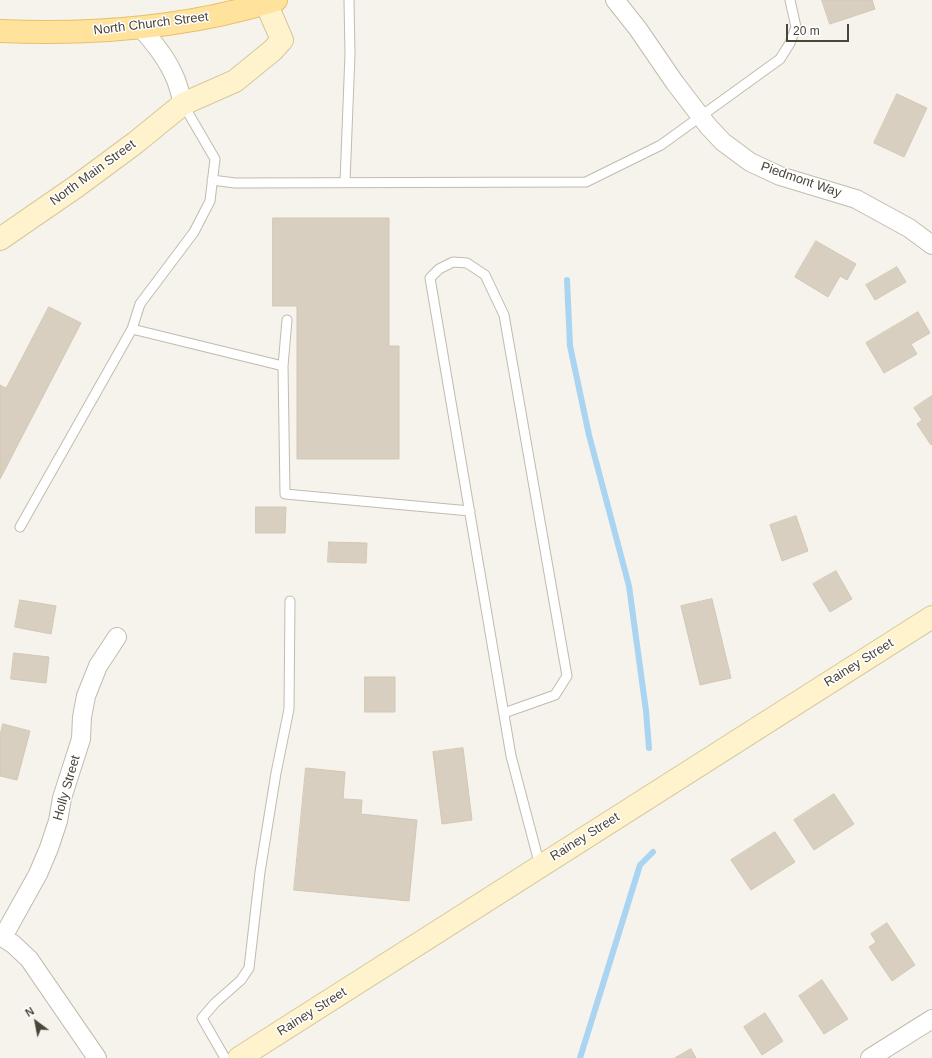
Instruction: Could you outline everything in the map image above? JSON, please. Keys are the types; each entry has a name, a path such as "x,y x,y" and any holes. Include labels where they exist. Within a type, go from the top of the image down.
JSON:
{"main road":[{"name":"North Church Street","path":"0,31 69,32 141,28 212,16 269,1"}],"street":[{"name":"Piedmont Way","path":"614,0 638,29 700,116 723,142 750,162 780,176 856,199 909,228 932,245"},
{"name":"North Main Street","path":"0,239 77,186 135,143 183,104 235,81 273,50 282,40 269,1"},
{"path":"141,28 157,46 169,65 177,81 183,104"},
{"name":"Rainey Street","path":"239,1058 932,617"},
{"name":"Holly Street","path":"2,936 38,874 49,848 58,821 62,798 81,739 82,717 86,696 98,666 117,637"},
{"path":"2,936 29,959 97,1058"},
{"path":"870,1058 932,1019"}],"lane":[{"path":"345,182 350,54 349,0"},
{"path":"212,180 235,183 586,182 661,145 780,59 790,43 796,27 790,0"},
{"path":"20,527 132,329 140,304 194,232 210,201 215,159 183,104"},
{"path":"504,713 555,695 567,676 504,315 485,275 467,262 453,262 439,269 430,278 511,756 540,866"},
{"path":"287,320 283,366 285,494 470,511"},
{"path":"132,329 283,366"},
{"path":"225,1058 202,1018 215,1003 241,980 249,968 260,872 276,773 289,709 290,601"}],"building":[{"path":"822,0 872,0 875,9 830,24"},
{"path":"897,94 927,108 904,157 874,143"},
{"path":"273,218 389,218 389,346 399,346 399,459 297,459 297,306 273,306"},
{"path":"816,241 856,264 847,280 840,276 828,297 795,277"},
{"path":"897,267 906,282 875,300 866,285"},
{"path":"49,307 81,323 0,479 0,385 6,388"},
{"path":"918,312 930,333 911,344 917,354 884,373 866,343"},
{"path":"932,396 931,445 917,424 922,420 914,408"},
{"path":"256,507 286,507 285,533 256,533"},
{"path":"796,516 808,551 782,561 770,525"},
{"path":"329,542 367,543 366,563 328,562"},
{"path":"836,571 852,599 830,612 813,584"},
{"path":"712,599 731,678 700,685 681,606"},
{"path":"20,600 56,606 51,634 15,627"},
{"path":"14,653 49,657 46,683 11,679"},
{"path":"365,677 395,677 395,712 365,712"},
{"path":"3,724 30,731 17,780 0,776 0,736"},
{"path":"463,748 472,820 442,824 433,752"},
{"path":"306,768 345,772 343,799 362,800 361,814 417,820 409,901 294,890"},
{"path":"834,794 854,824 814,850 794,820"},
{"path":"775,832 795,862 751,890 731,860"},
{"path":"887,923 915,965 892,981 869,947 876,942 871,934"},
{"path":"822,980 848,1019 824,1034 799,996"},
{"path":"765,1013 783,1041 762,1055 744,1027"},
{"path":"691,1049 696,1058 675,1058"}],"waterway":[{"path":"567,280 570,346 589,435 629,586 646,711 649,748"},
{"path":"580,1058 640,865 653,852"}]}
